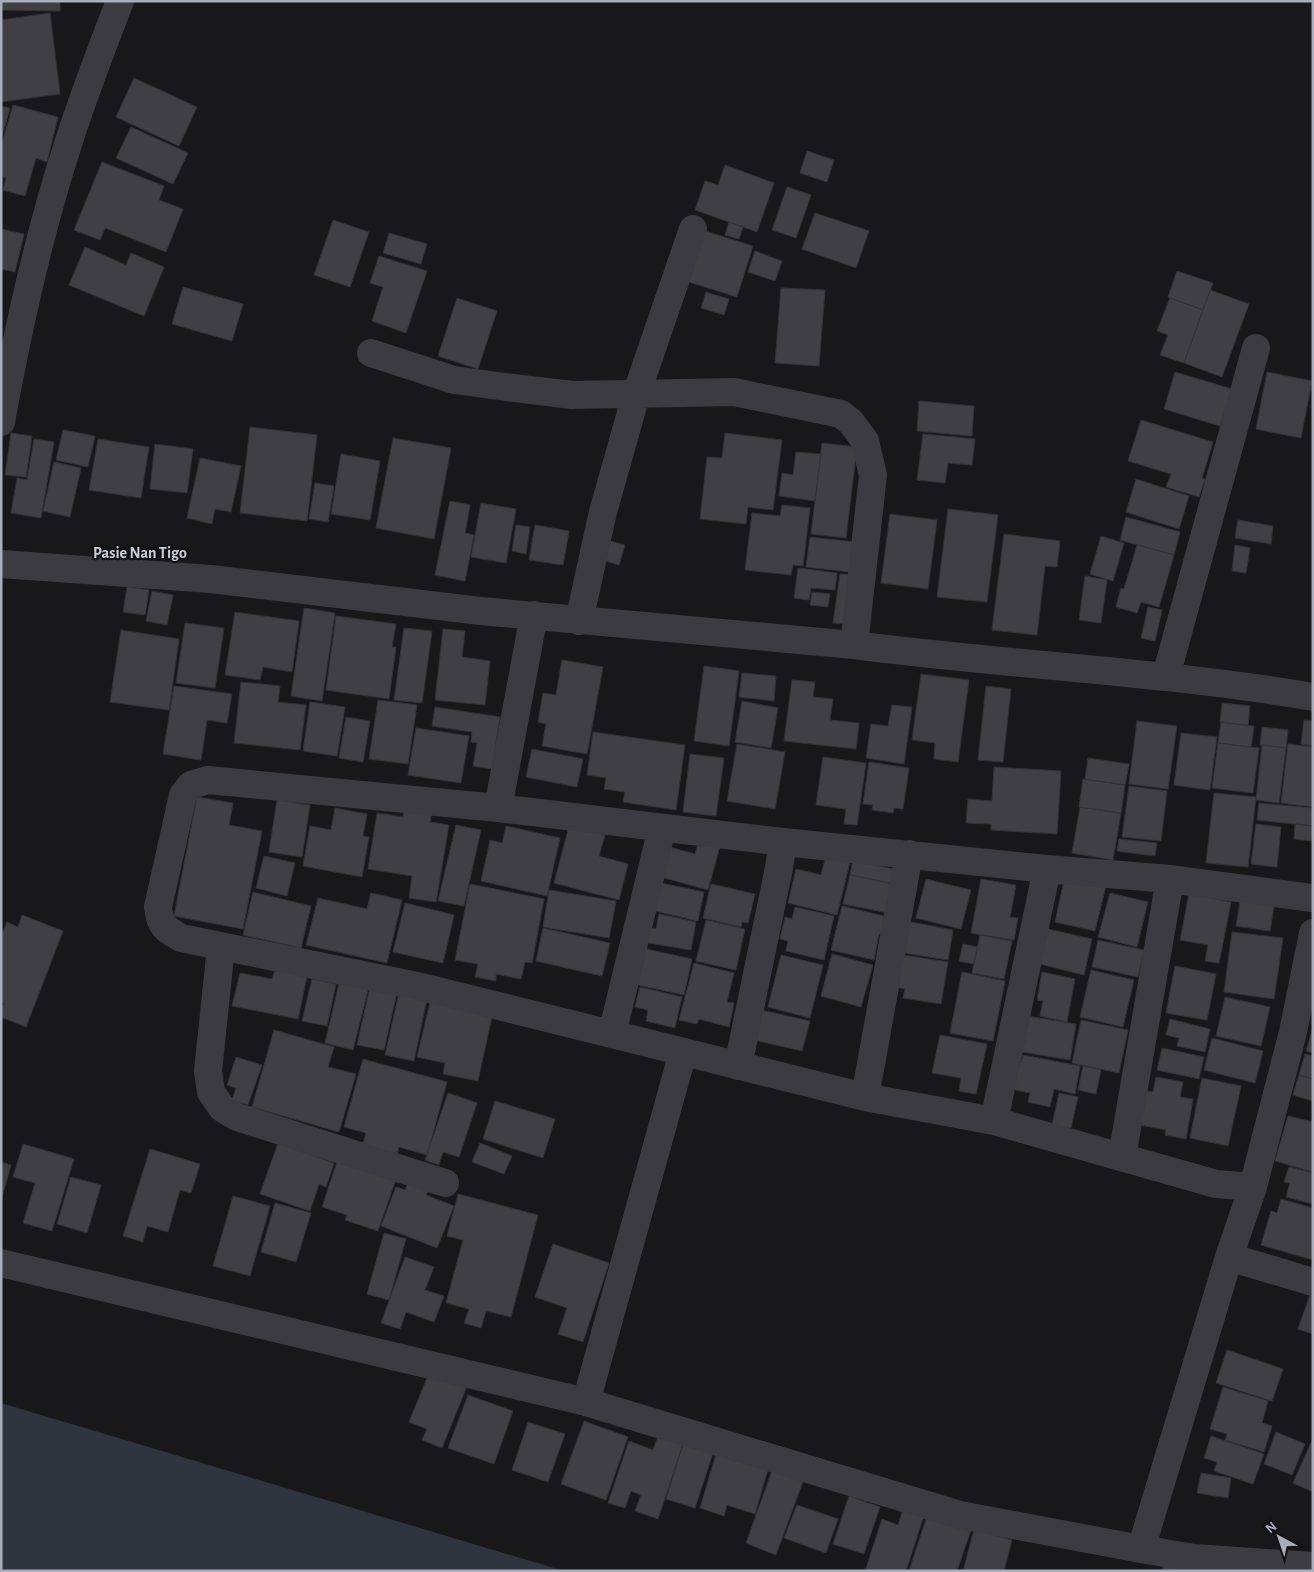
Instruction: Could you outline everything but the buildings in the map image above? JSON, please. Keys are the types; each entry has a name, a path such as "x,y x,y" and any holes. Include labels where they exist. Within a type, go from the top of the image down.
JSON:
{"street":[{"path":"1,422 11,368 44,227 69,141 120,1"},
{"path":"578,621 603,512 636,395 693,229"},
{"path":"1166,676 1256,348"},
{"path":"371,353 454,380 572,395 734,392 841,414 851,422 865,441 873,475 854,645"},
{"path":"1,564 211,579 578,621 854,645 909,652 1166,676 1251,686 1313,697"},
{"path":"498,808 534,615"},
{"path":"1253,1187 1216,1184 994,1121 865,1097 422,987 181,938 166,930 160,919 158,907 184,795 191,785 208,780 498,808 783,842 1046,869 1170,878 1313,898"},
{"path":"612,1034 662,828"},
{"path":"738,1066 783,842"},
{"path":"865,1097 909,854"},
{"path":"994,1121 1046,869"},
{"path":"1122,1157 1170,878"},
{"path":"1142,1549 1229,1257 1253,1187 1293,1032 1313,933"},
{"path":"221,947 208,1070 211,1092 222,1108 237,1117 445,1182"},
{"path":"586,1402 683,1052"},
{"path":"1229,1257 1313,1282"},
{"path":"1,1263 586,1402 960,1515 1194,1558 1313,1566"}],"shaded area":[{"path":"1,1403 564,1571 1,1571"}],"district":[{"name":"Pasie Nan Tigo","path":"140,552"}]}
